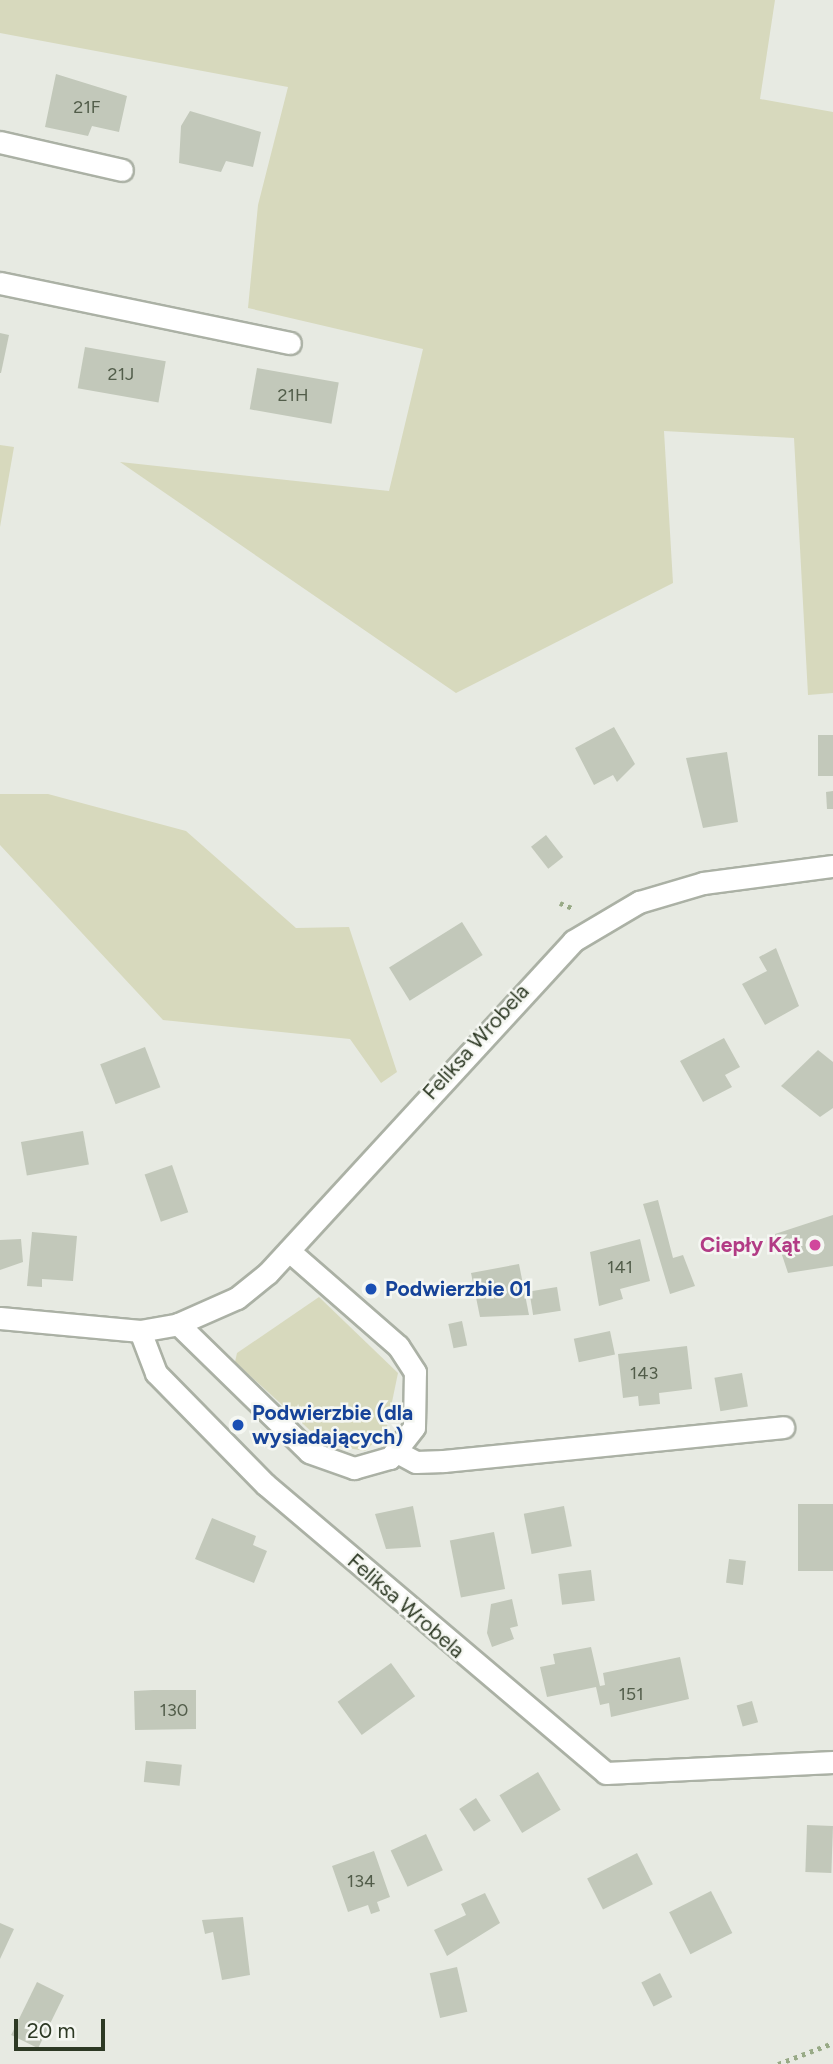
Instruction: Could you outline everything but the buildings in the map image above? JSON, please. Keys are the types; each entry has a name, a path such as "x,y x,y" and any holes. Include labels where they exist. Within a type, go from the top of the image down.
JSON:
{"street":[{"path":"0,142 122,170"},
{"path":"0,283 289,343"},
{"name":"Feliksa Wrobela","path":"0,1318 140,1331 178,1324 254,1287 572,941 639,902 703,883 833,866"},
{"path":"178,1324 309,1452 354,1468 397,1452 414,1427 418,1402 408,1360 289,1251"},
{"name":"Feliksa Wrobela","path":"140,1331 156,1373 265,1484 606,1773 833,1762"},
{"path":"397,1452 416,1462 444,1461 783,1427"}],"path":[{"path":"560,903 575,909"},
{"path":"778,2064 833,2043"}],"green space":[{"path":"0,0 775,0 760,99 833,112 833,693 808,695 794,438 664,431 673,583 456,693 120,462 389,491 423,349 248,308 258,205 288,87 0,33"},
{"path":"0,445 14,447 0,527"},
{"path":"0,794 48,794 186,831 296,928 349,927 397,1072 381,1083 350,1039 163,1020 0,845"},
{"path":"319,1297 398,1373 386,1431 365,1451 325,1444 235,1362 237,1353"}],"place":[{"name":"Ciepły Kąt","path":"815,1245"},
{"name":"Podwierzbie 01","path":"371,1289"},
{"name":"Podwierzbie (dla wysiadających)","path":"238,1425"}]}
